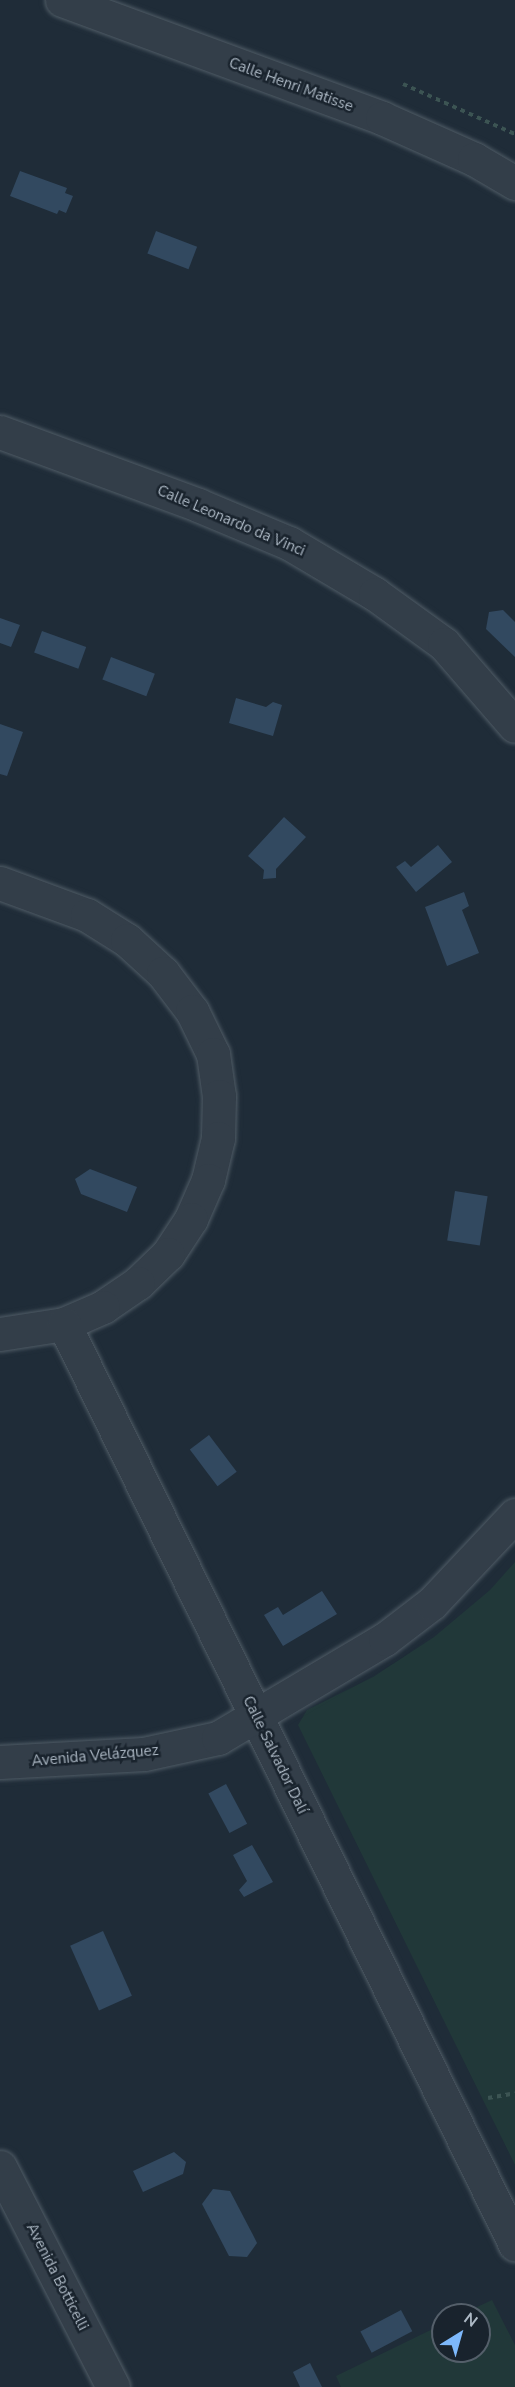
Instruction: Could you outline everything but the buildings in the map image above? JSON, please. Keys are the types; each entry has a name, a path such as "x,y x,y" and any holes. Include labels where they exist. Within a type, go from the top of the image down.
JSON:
{"street":[{"name":"Calle Henri Matisse","path":"62,0 382,118 474,159 515,183"},
{"name":"Calle Leonardo da Vinci","path":"0,432 198,504 289,543 375,594 444,644 515,726"},
{"path":"0,883 87,915 128,940 163,973 201,1028 213,1054 218,1085 218,1138 208,1180 191,1219 168,1254 138,1283 103,1307 64,1324 0,1334"},
{"name":"Calle Salvador Dalí","path":"64,1324 515,2244"},
{"path":"255,1716 336,1671 413,1618 474,1563 515,1515"},
{"name":"Avenida Velázquez","path":"0,1761 144,1754 218,1738 255,1716"},
{"name":"Avenida Botticelli","path":"0,2167 114,2387"}],"path":[{"path":"488,2098 515,2093"}],"green space":[{"path":"515,1562 515,2165 298,1725 307,1710 373,1677 434,1637 490,1590"},
{"path":"492,2300 515,2345 515,2387 341,2387 336,2376 431,2330 431,2363 491,2363 491,2303 486,2303"}],"water":[{"path":"20,171 67,188 65,193 73,196 66,213 59,210 57,214 10,196"},
{"path":"156,231 197,247 188,269 147,253"},
{"path":"503,610 515,622 515,657 486,629 489,612"},
{"path":"0,618 20,625 11,647 0,643"},
{"path":"42,631 86,647 78,669 34,653"},
{"path":"111,657 155,674 146,696 102,679"},
{"path":"236,698 266,707 273,702 282,705 273,736 229,723"},
{"path":"0,724 23,732 7,776 0,774"},
{"path":"284,817 306,837 276,869 276,878 263,879 264,870 248,856"},
{"path":"438,845 452,862 416,892 396,867 405,861 411,867"},
{"path":"464,892 469,906 462,910 479,953 447,966 425,907"},
{"path":"90,1169 137,1187 127,1212 81,1194 75,1179"},
{"path":"455,1191 488,1196 480,1246 447,1240"},
{"path":"209,1435 237,1472 218,1486 190,1449"},
{"path":"322,1591 337,1614 283,1646 264,1615 278,1607 283,1615"},
{"path":"226,1784 247,1824 229,1833 208,1793"},
{"path":"252,1845 273,1882 244,1897 239,1890 247,1881 233,1855"},
{"path":"103,1931 132,1996 99,2011 70,1946"},
{"path":"174,2152 186,2162 183,2174 143,2192 133,2171"},
{"path":"213,2189 230,2191 257,2243 247,2257 229,2256 202,2204"},
{"path":"401,2310 412,2331 372,2353 360,2332"},
{"path":"310,2363 322,2387 300,2387 293,2372"}]}
